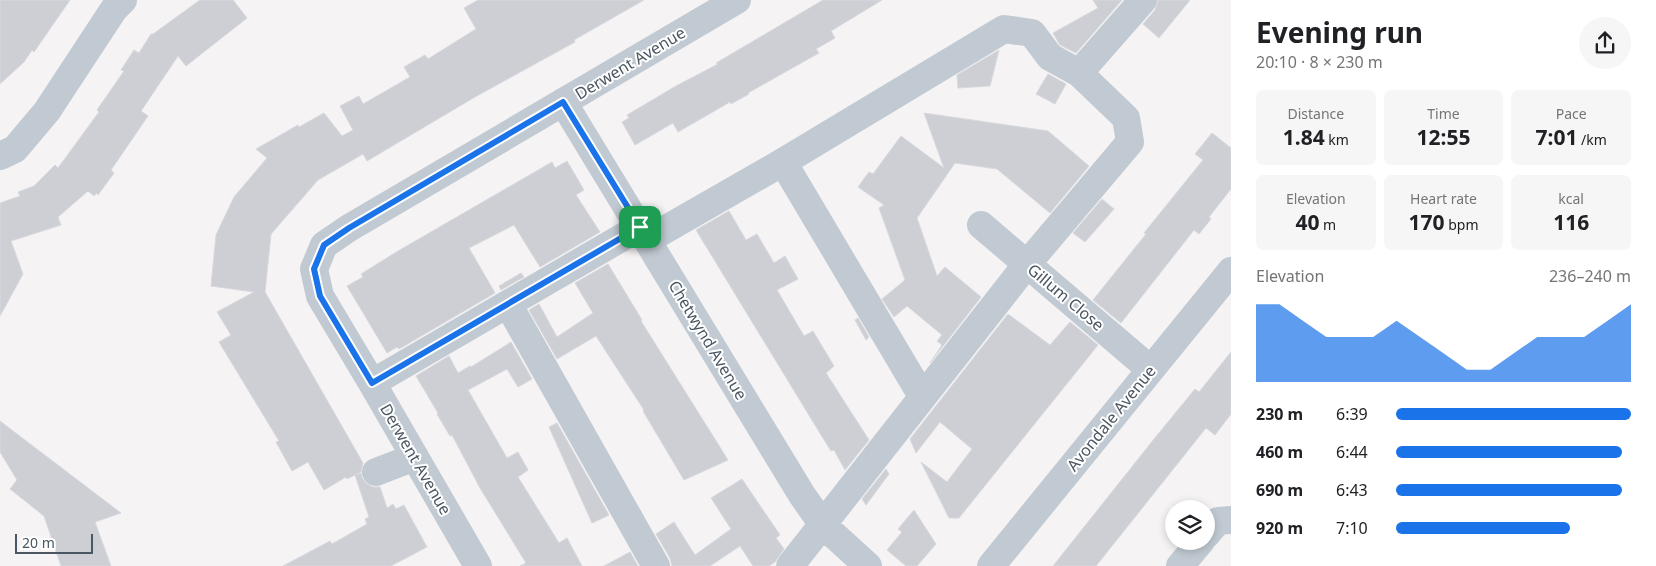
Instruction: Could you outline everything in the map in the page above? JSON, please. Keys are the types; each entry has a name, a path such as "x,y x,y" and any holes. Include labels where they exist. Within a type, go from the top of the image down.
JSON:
{"street":[{"path":"0,156 15,149 47,111 114,9 123,0"},
{"path":"1079,73 1142,0"},
{"name":"Derwent Avenue","path":"478,566 320,296 314,269 324,245 349,228 563,102 722,4"},
{"path":"372,383 508,304 783,162 1004,29 1032,32 1050,57 1079,73 1126,118 1130,142 1027,264 790,566"},
{"name":"Chetwynd Avenue","path":"563,102 802,495 823,525 868,566"},
{"path":"783,162 922,396"},
{"name":"Gillum Close","path":"982,225 1150,369"},
{"name":"Avondale Avenue","path":"991,566 1231,271"},
{"path":"508,304 656,566"},
{"path":"376,472 415,457"},
{"path":"1215,524 1218,520 1231,520"},
{"path":"1180,566 1193,550"}],"building":[{"path":"0,0 70,0 34,52 32,50 24,62 0,84"},
{"path":"200,0 233,0 247,18 186,66 178,56 141,111 148,116 111,170 114,173 98,195 97,193 94,196 88,191 58,217 61,225 11,241 23,274 0,316 0,203 20,196 18,192 34,186 55,165 58,168 99,112 97,110 124,71 121,70 134,50 139,53 151,34"},
{"path":"478,0 644,0 574,40 575,42 475,97 367,161 363,154 318,180 271,234 265,292 363,463 361,472 347,479 346,477 324,490 308,462 292,471 276,442 279,441 219,342 231,335 217,312 254,292 211,286 216,235 234,197 267,158 256,149 298,125 299,127 324,113 342,136 353,130 340,106 359,96 363,104 410,77 404,67 425,55 428,59 476,29 464,8"},
{"path":"823,0 882,0 831,31 835,38 816,49 819,53 749,94 731,104 730,102 678,132 673,123 635,145 622,122 629,118 627,115 718,64 716,63"},
{"path":"1093,0 1122,0 1076,53 1060,45 1053,33 1098,8"},
{"path":"1158,0 1190,0 1159,38 1143,24 1155,10"},
{"path":"999,50 990,86 958,88 957,75"},
{"path":"1048,74 1066,84 1055,104 1036,94"},
{"path":"924,113 1048,131 1089,166 1050,213 997,169 955,163 917,218 937,276 945,267 981,297 930,363 942,345 937,341 942,335 907,306 894,317 882,299 905,280 879,208 884,205 858,187 869,172 873,174 901,136 944,168"},
{"path":"1212,133 1231,148 1231,189 1209,217 1211,219 1199,234 1194,230 1121,323 1093,300 1203,160 1195,154"},
{"path":"567,161 584,190 576,195 600,232 540,267 514,225 469,248 495,293 399,349 397,347 387,353 347,286 363,277 361,274 398,251 552,162 555,168"},
{"path":"1102,199 1114,209 1085,242 1073,233"},
{"path":"729,211 746,240 757,234 774,263 785,256 798,279 777,290 804,336 813,331 834,366 826,373 869,440 845,470 834,450 831,451 696,230"},
{"path":"608,264 641,321 728,460 684,480 644,410 596,336 557,359 529,310 539,304 557,337 593,313 575,283"},
{"path":"521,273 524,277 501,290 499,286"},
{"path":"1008,314 1050,345 1070,322 1098,345 959,518 949,518 921,462 947,482 972,449 940,422 916,453 910,439"},
{"path":"858,318 869,337 866,340 855,320"},
{"path":"511,342 532,379 518,387 507,369 468,390 507,458 518,452 528,470 518,477 559,543 567,538 582,566 520,566 526,563 480,488 452,435 450,436 416,376 449,356 458,373"},
{"path":"1231,352 1231,414 1215,435 1206,428 1096,566 1053,566 1195,389 1199,392"},
{"path":"0,421 121,513 95,522 111,566 61,566 44,516 10,489 17,480 0,452"},
{"path":"557,423 609,515 592,523 549,427"},
{"path":"886,469 889,474 866,505 862,499"},
{"path":"361,473 362,478 367,484 373,487 380,487 387,508 393,504 396,509 404,505 427,547 391,566 283,566 330,541 332,544 367,524 365,519 369,517 355,475"},
{"path":"742,479 780,535 776,538 784,549 775,562 769,566 753,566 740,546 710,566 672,566 670,558 656,534 674,522 695,555 731,529 711,498"},
{"path":"914,510 936,544 917,566 906,566 887,550 902,532 898,529"},
{"path":"630,552 638,566 604,566"}],"route":[{"path":"563,102 640,227 372,383 320,296 314,269 324,245 349,228 563,102"}]}
